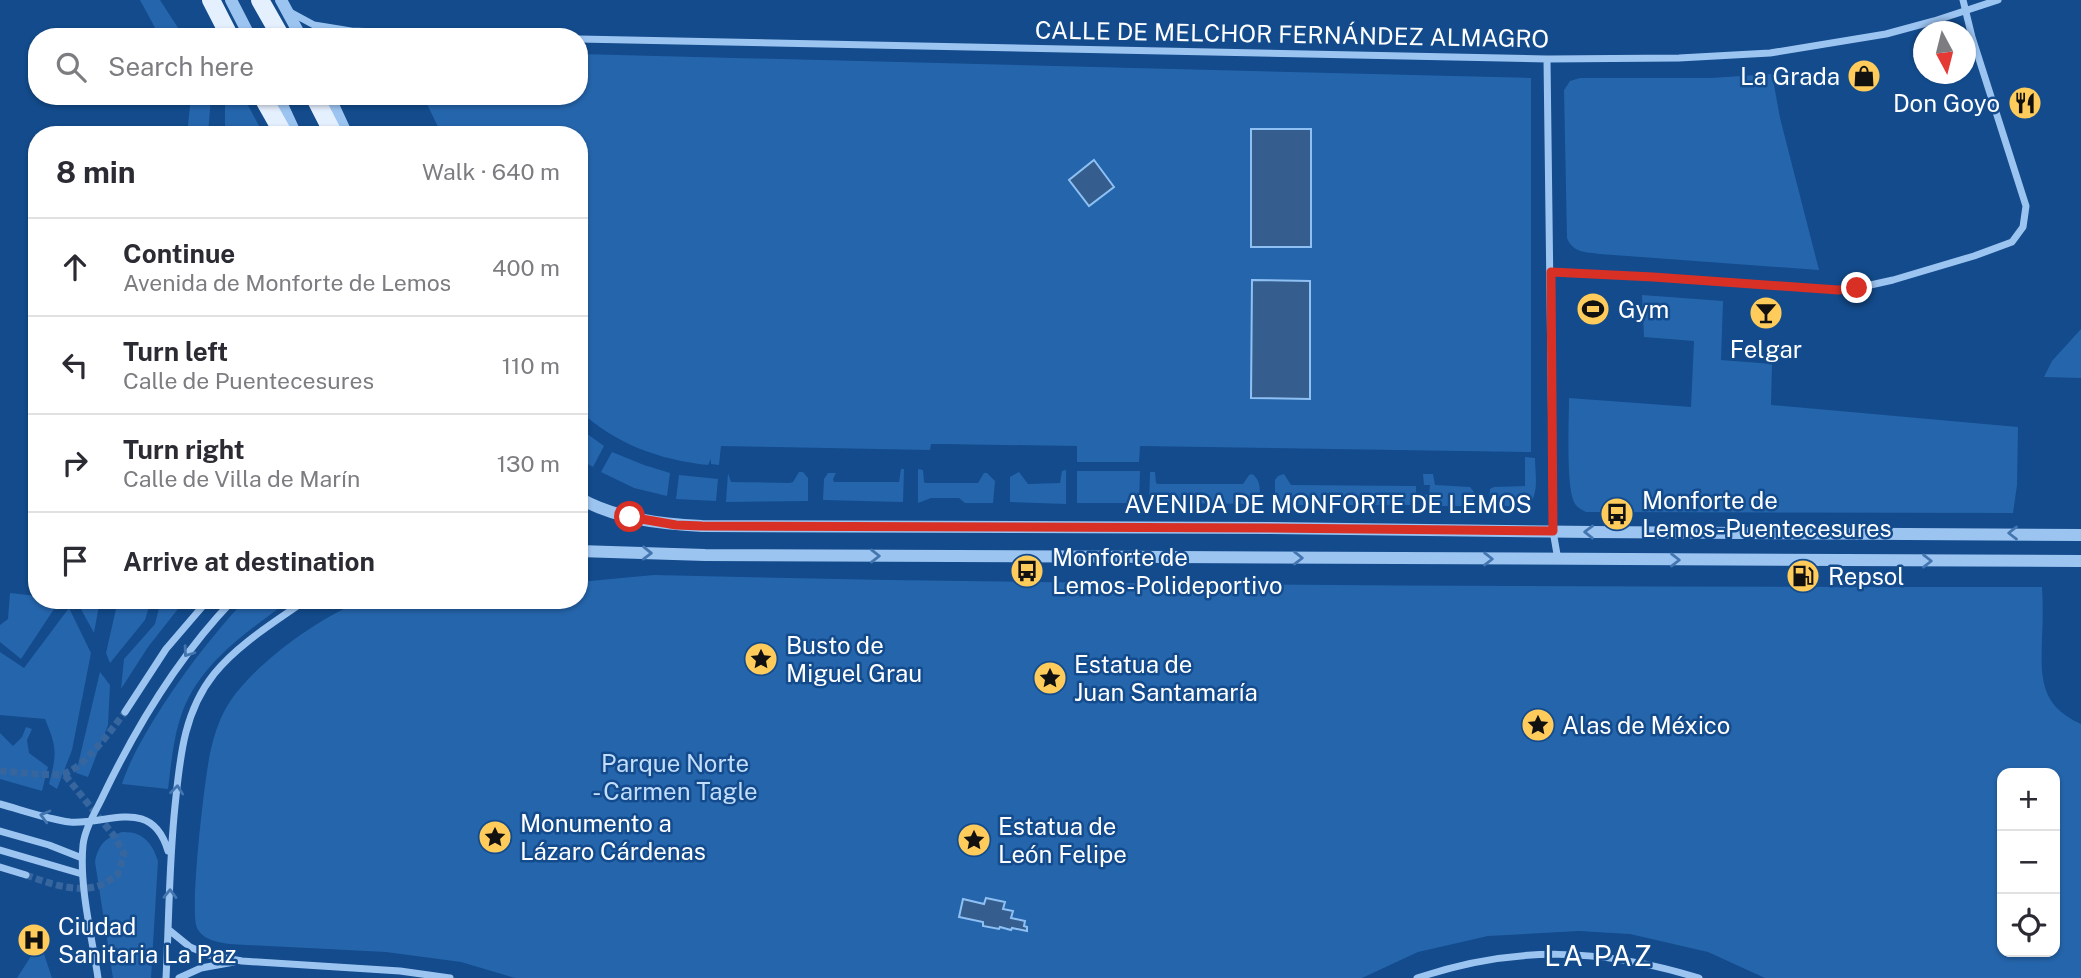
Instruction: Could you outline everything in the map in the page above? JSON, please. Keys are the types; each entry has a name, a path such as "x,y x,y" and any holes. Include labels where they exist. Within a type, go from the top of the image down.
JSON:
{"main road":[{"path":"211,0 225,28"},
{"path":"260,0 276,28"},
{"path":"267,105 279,126"},
{"path":"319,105 329,126"}],"street":[{"path":"231,0 245,28"},
{"path":"1551,272 1838,290 1893,280 2012,242 2023,227 2026,206 1973,42 1963,0"},
{"name":"CALLE DE MELCHOR FERNÁNDEZ ALMAGRO","path":"588,39 1548,59 1679,58 1770,53 1886,34 1998,0"},
{"path":"284,5 314,25 332,28"},
{"path":"284,5 296,28"},
{"path":"1548,59 1553,531 1558,560"},
{"path":"282,105 292,126"},
{"path":"333,105 343,126"},
{"name":"AVENIDA DE MONFORTE DE LEMOS","path":"588,502 630,517 676,525 702,526 2081,534"},
{"path":"588,551 705,555 2081,561"},
{"path":"125,712 166,649 200,609"},
{"path":"98,978 82,874 84,841 121,758 165,685 191,648 225,609"},
{"path":"166,978 170,858 180,756 190,718 196,702 214,674 227,660 294,609"},
{"path":"0,804 64,821 92,821 118,816 141,818 154,826 164,838 170,858"},
{"path":"0,831 82,858"},
{"path":"0,850 82,874"},
{"path":"0,867 26,875"},
{"path":"169,930 190,947 209,955 242,961 400,971 450,978"},
{"path":"1417,978 1485,960 1572,954 1629,960 1699,978"},
{"path":"179,978 201,968 242,961"}],"green space":[{"path":"140,0 160,0 178,28 155,28"},
{"path":"588,54 1531,78 1531,452 1140,446 1139,462 1077,462 1077,446 931,444 930,450 721,446 719,465 711,464 711,459 708,465 656,454 623,441 588,418 588,126 438,126 427,105 588,105"},
{"path":"1772,74 1780,118 1819,270 1600,254 1573,247 1567,238 1564,90 1570,81 1580,78 1711,78"},
{"path":"190,105 210,105 209,126 188,126"},
{"path":"225,105 248,105 259,126 225,126"},
{"path":"1642,295 1723,301 1721,360 1772,364 1771,405 2018,427 2017,485 2013,513 1586,512 1576,506 1571,494 1568,452 1569,398 1691,407 1694,341 1644,337"},
{"path":"2081,329 2081,378 2044,377 2052,361"},
{"path":"588,434 604,446 593,467 588,464"},
{"path":"612,452 670,473 667,496 634,488 601,472"},
{"path":"1525,457 1535,458 1536,484 1531,502 1527,506 1489,506 1490,489 1525,486"},
{"path":"901,469 904,469 903,502 823,500 824,479 828,473 836,473 834,482 899,482"},
{"path":"918,469 923,470 925,483 978,483 984,473 987,473 995,481 993,503 965,503 959,498 931,498 918,503"},
{"path":"1066,470 1066,504 1010,502 1010,477 1019,472 1028,484 1060,483 1062,471"},
{"path":"1077,471 1140,471 1139,503 1077,503"},
{"path":"799,472 803,472 808,478 808,501 726,502 728,473 731,482 790,483"},
{"path":"1150,472 1155,472 1158,484 1243,484 1252,474 1259,483 1259,504 1149,503"},
{"path":"1284,474 1291,485 1416,486 1416,505 1275,505 1275,480"},
{"path":"1423,474 1433,474 1435,485 1470,487 1474,492 1473,506 1426,506 1424,495 1429,494 1430,485 1424,485"},
{"path":"679,475 718,479 716,501 676,499"},
{"name":"Parque Norte - Carmen Tagle","path":"654,575 1174,584 2042,587 2042,665 2045,688 2057,708 2081,724 2081,978 1765,978 1708,952 1630,934 1579,931 1488,936 1418,952 1362,978 515,978 461,962 386,952 229,944 211,940 197,928 195,896 208,763 219,723 227,705 255,672 320,622 344,609 588,609 588,581"},
{"path":"10,593 28,595 28,609 54,609 21,659 0,642 0,625 8,619"},
{"path":"69,609 91,653 72,750 57,789 49,784 54,751 45,719 0,715 0,652 24,668"},
{"path":"81,609 98,609 94,633"},
{"path":"116,609 148,609 145,620 110,663 106,653"},
{"path":"159,609 178,609 148,647 121,689 124,659 155,624"},
{"path":"237,609 278,609 225,651 198,682 180,719 168,789 122,784 153,721 208,643"},
{"path":"100,672 110,685 108,725 88,777 76,773"},
{"path":"26,727 32,729 27,740 29,753 48,767 42,791 0,779 0,733 13,746 22,737"},
{"path":"122,832 135,833 145,839 153,848 158,861 151,978 113,978 95,862 104,842"},
{"path":"40,942 52,978 17,978"}],"shaded area":[{"path":"1251,129 1311,129 1311,247 1251,247"},
{"path":"1094,160 1114,187 1089,206 1069,180"},
{"path":"1252,280 1310,281 1310,399 1251,398"},
{"path":"986,898 1005,902 1003,909 1013,911 1011,918 1025,921 1027,931 983,926 983,922 959,917 963,899 984,904"}],"tunnel":[{"path":"0,771 47,775 70,771 96,748 125,712"},
{"path":"26,875 62,886 89,888 101,885 118,874 124,854 115,837 64,774"}],"place":[{"name":"La Grada","path":"1864,76"},
{"name":"Don Goyo","path":"2025,103"},
{"name":"Gym","path":"1593,309"},
{"name":"Felgar","path":"1766,313"},
{"name":"Monforte de Lemos-Puentecesures","path":"1617,514"},
{"name":"Monforte de Lemos-Polideportivo","path":"1027,571"},
{"name":"Repsol","path":"1803,576"},
{"name":"Busto de Miguel Grau","path":"761,659"},
{"name":"Estatua de Juan Santamaría","path":"1050,678"},
{"name":"Alas de México","path":"1538,725"},
{"name":"Monumento a Lázaro Cárdenas","path":"495,837"},
{"name":"Estatua de León Felipe","path":"974,840"},
{"name":"Ciudad Sanitaria La Paz","path":"34,940"}],"district":[{"name":"LA PAZ","path":"1599,955"}],"route":[{"path":"630,517 676,525 702,526 1553,531 1551,272 1838,290 1857,288"}]}
